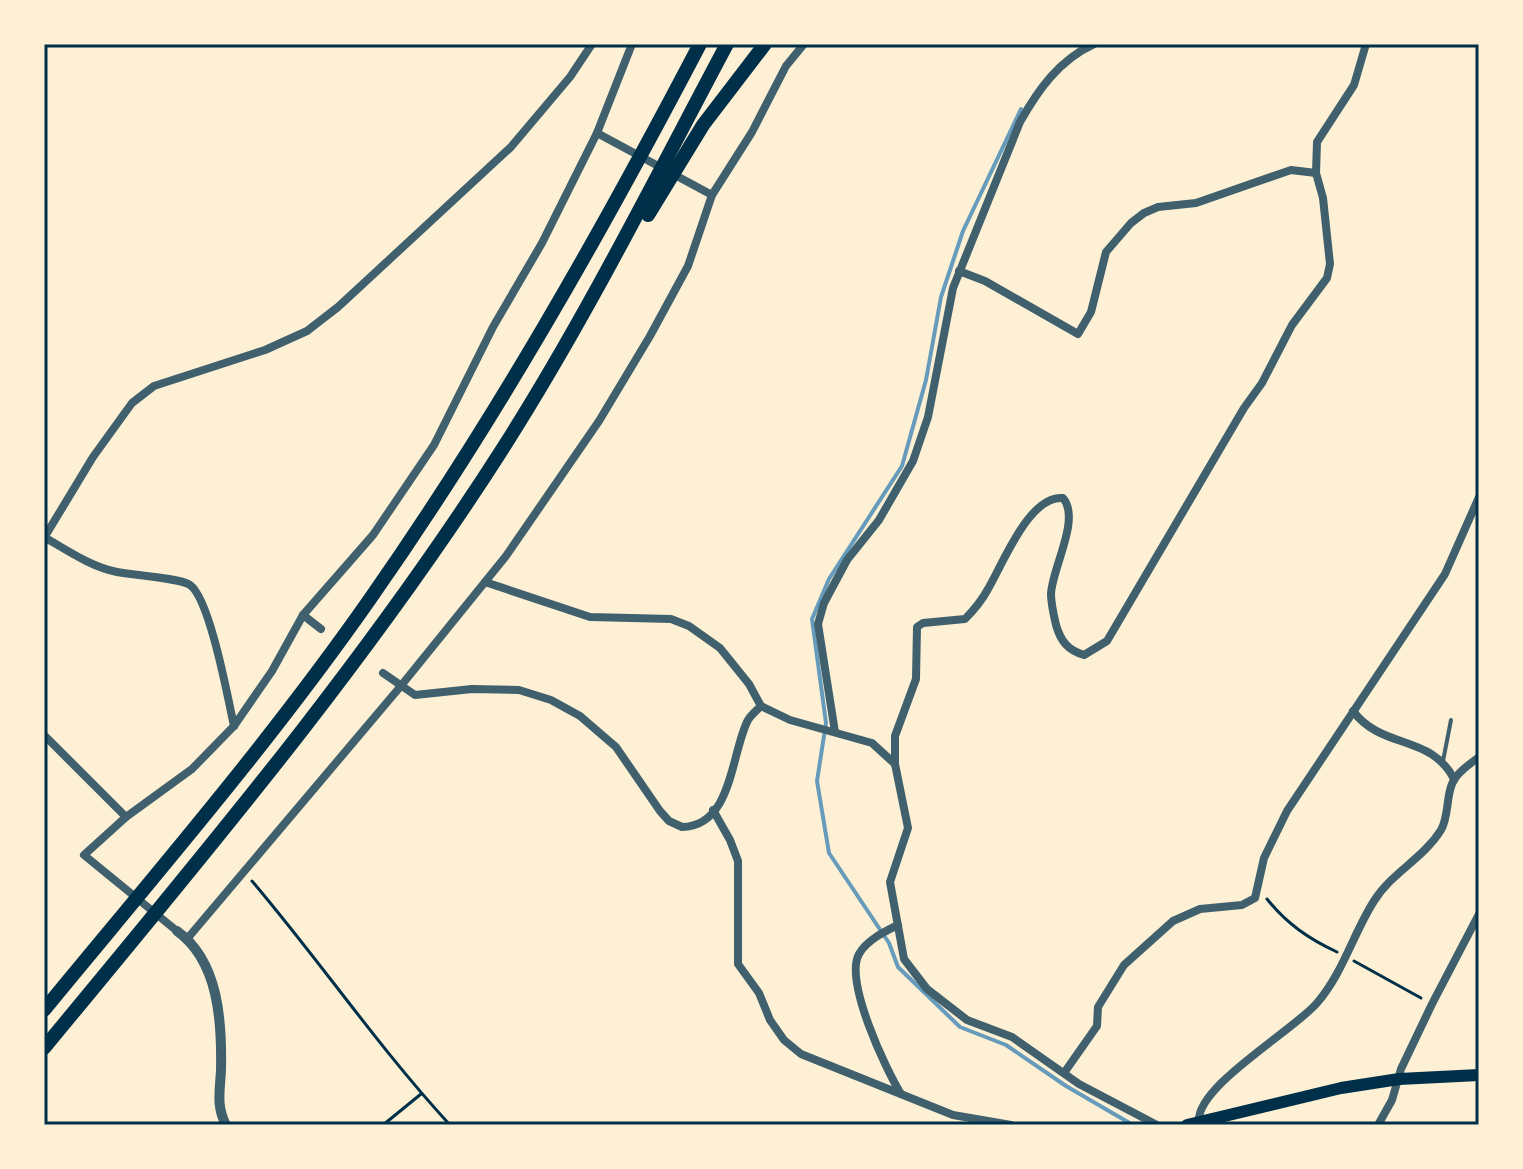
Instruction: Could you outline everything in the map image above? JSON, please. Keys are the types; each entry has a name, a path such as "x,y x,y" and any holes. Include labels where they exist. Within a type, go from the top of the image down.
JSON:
{"highway":[{"path":"44,1010 306,687 428,515 498,406 579,269 700,44"},
{"path":"505,444 614,257 727,44"},
{"path":"44,1048 321,707 390,615 552,376 703,125 765,44"}],"main road":[{"path":"1193,1124 1341,1088 1399,1079 1479,1075"}],"street":[{"path":"234,726 208,618 199,595 189,583 114,572 44,538 93,457 132,403 154,386 265,350 307,331 338,307 511,147 570,77 592,44"},
{"path":"226,1125 218,1100 220,1024 213,986 200,954 187,939 84,855 126,817 192,769 234,726 272,671 303,615 373,535 434,445 597,133 632,44"},
{"path":"187,939 506,556 599,421 650,336 688,266 712,195 752,132 786,66 804,44"},
{"path":"835,732 818,624 824,603 847,560 879,520 913,461 928,417 944,329 959,271 1020,122 1059,67 1094,44"},
{"path":"1157,1125 1079,1084 1012,1037 967,1020 927,989 904,959 890,882 908,828 895,764 895,736 916,679 917,627 923,623 965,619 988,590 1028,519 1048,499 1063,498 1068,504 1070,517 1051,593 1060,638 1071,651 1084,655 1107,641 1236,421 1262,383 1292,325 1327,278 1330,264 1323,198 1316,173 1317,142 1354,85 1366,44"},
{"path":"597,133 712,195"},
{"path":"959,271 985,281 1078,334 1091,312 1106,252 1144,213 1158,207 1196,203 1291,170 1316,173"},
{"path":"1064,1073 1097,1026 1098,1007 1124,965 1173,921 1200,909 1242,905 1255,898 1264,858 1287,811 1445,574 1479,497"},
{"path":"485,582 556,603 590,617 671,619 689,626 720,648 749,684 761,706 790,720 872,743 895,764"},
{"path":"303,615 321,629"},
{"path":"383,673 415,695 472,689 519,690 551,700 580,716 616,747 669,821 688,827 703,821 728,790 749,719 761,706"},
{"path":"1353,711 1377,733 1419,746 1443,761 1454,779"},
{"path":"44,735 126,817"},
{"path":"1193,1124 1209,1095 1318,1003 1346,957 1373,902 1387,882 1419,858 1443,826 1454,779 1479,757"},
{"path":"713,810 738,861 738,964 759,993 770,1020 784,1040 801,1054 953,1115 1011,1125"},
{"path":"1378,1125 1432,1004 1479,914"},
{"path":"898,925 868,944 858,956 856,974 861,1004 889,1075 901,1094"}],"lane":[{"path":"1443,761 1451,720"}],"path":[{"path":"244,872 288,923 344,1000 450,1125"},
{"path":"383,1125 421,1094"}],"waterway":[{"path":"1021,109 963,231 941,297 926,380 902,466 829,579 812,619 826,723 817,781 829,853 889,943 898,967 960,1027 1006,1045 1066,1086 1133,1125"}]}
